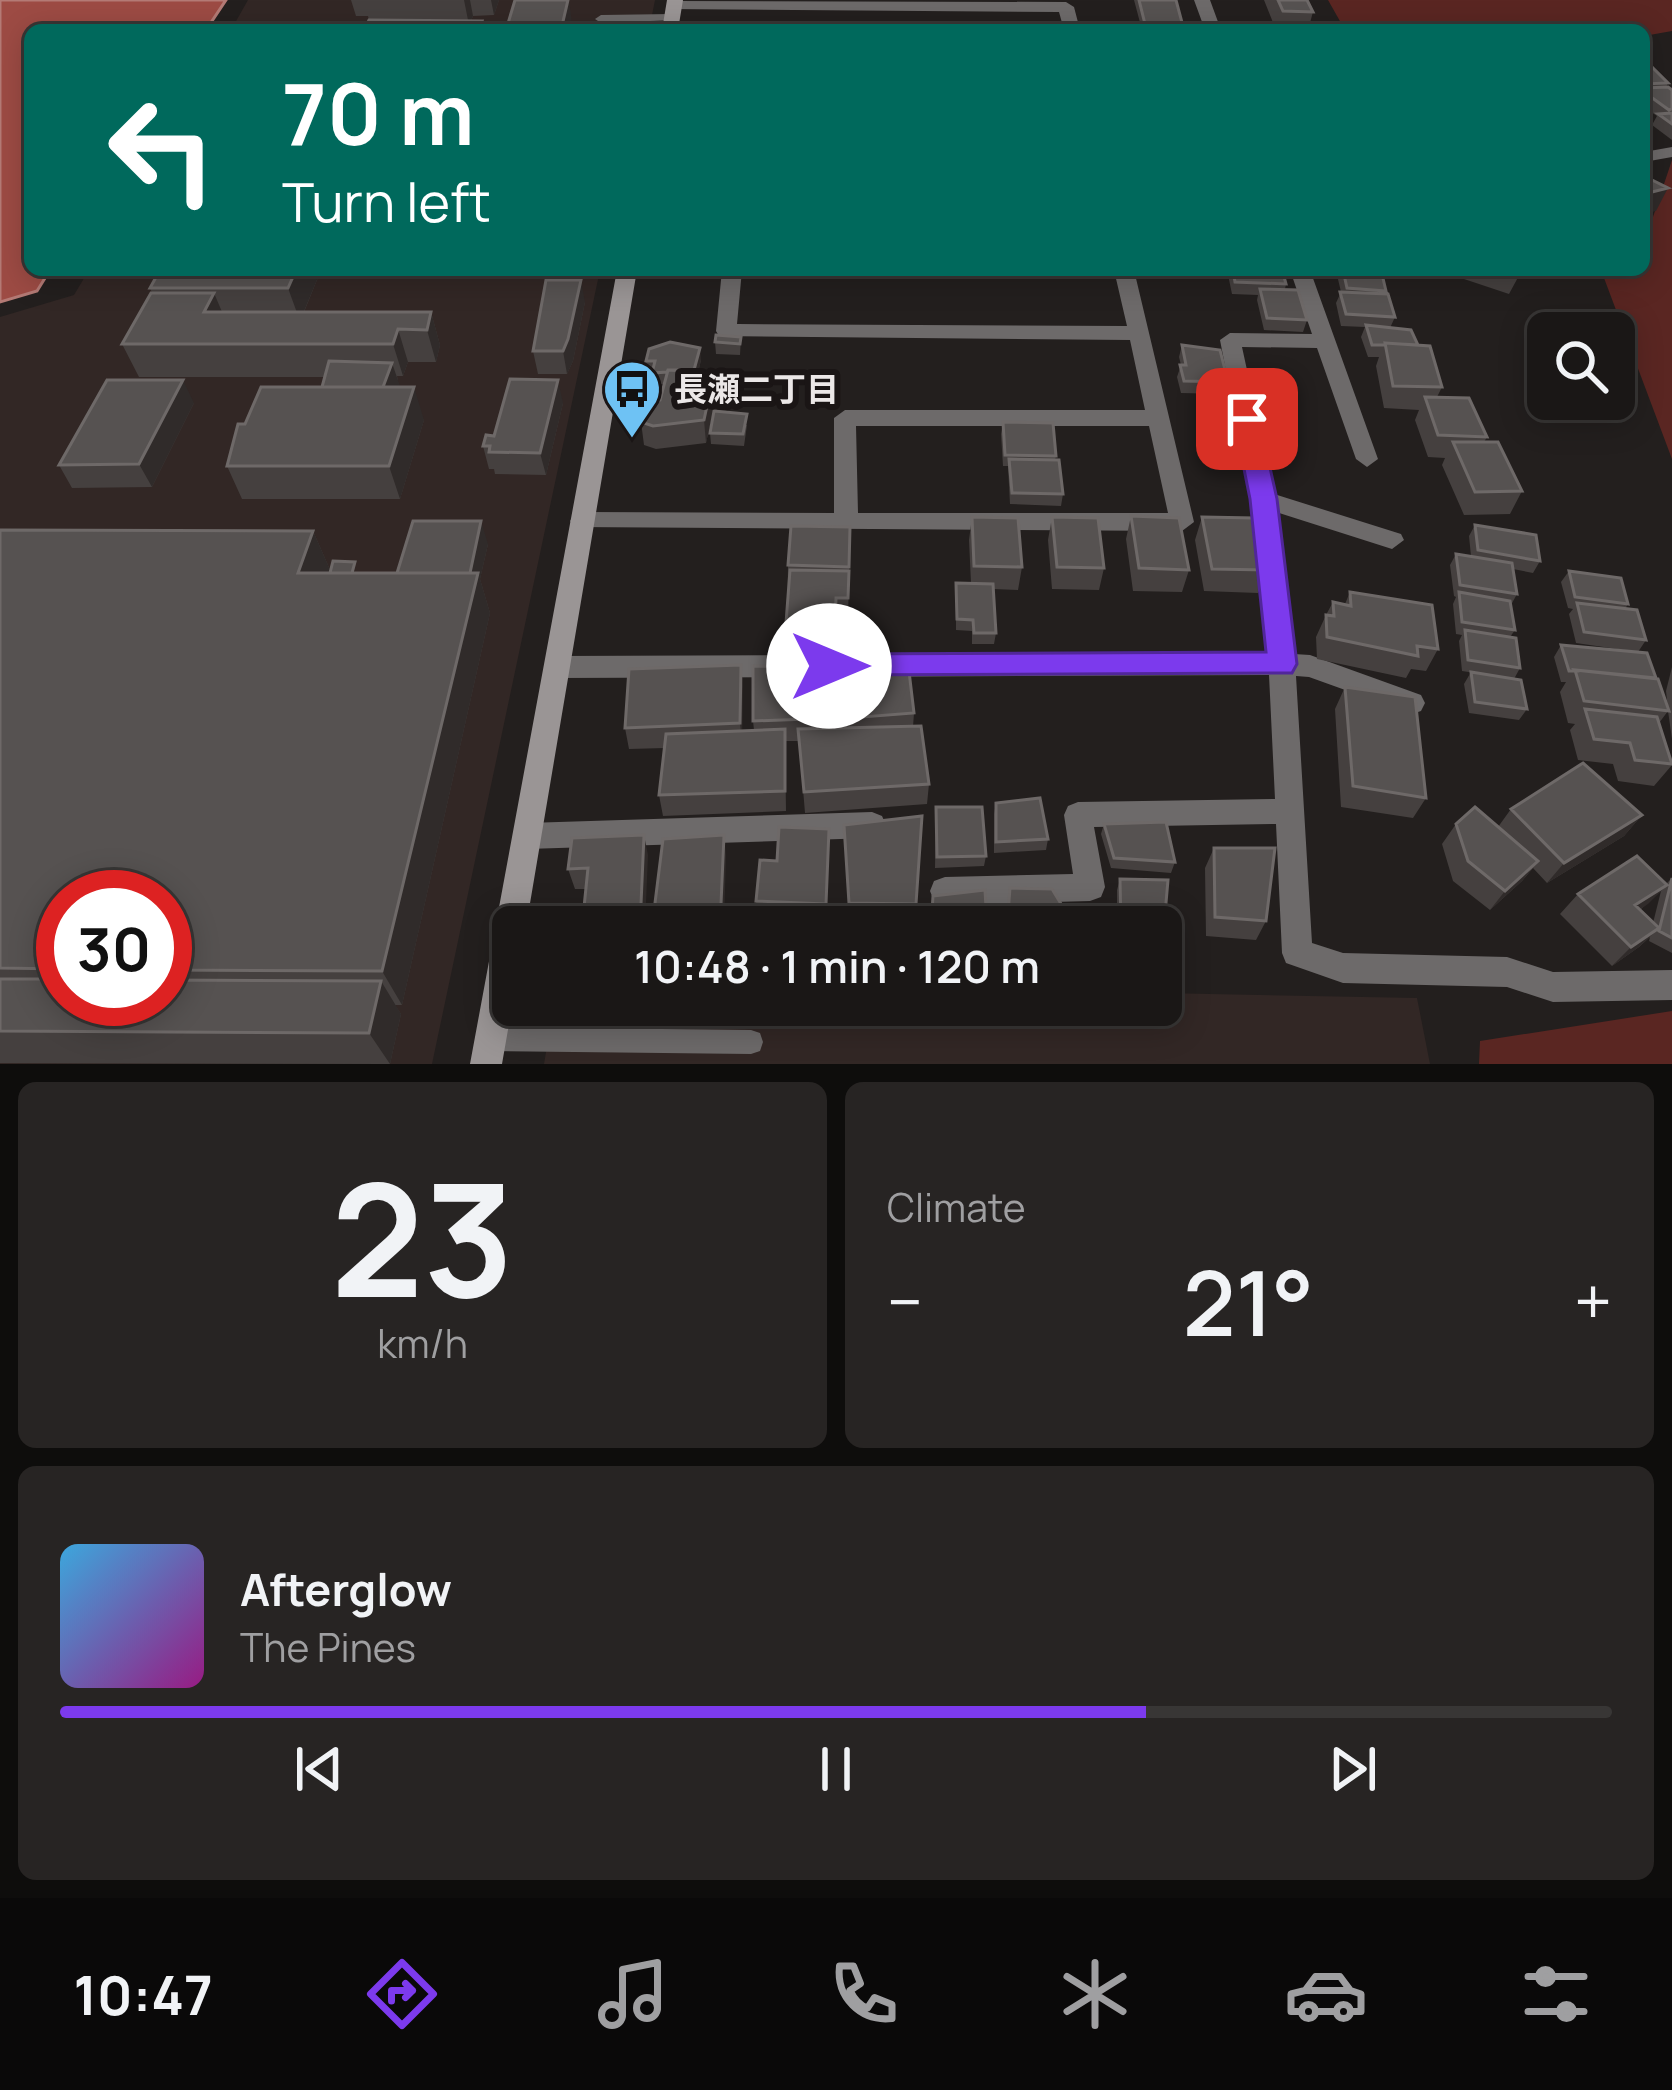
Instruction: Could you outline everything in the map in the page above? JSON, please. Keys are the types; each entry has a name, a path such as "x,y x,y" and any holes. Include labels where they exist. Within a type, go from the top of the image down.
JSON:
{"street":[{"path":"673,13 1066,7 1070,24"},
{"path":"488,1052 626,276"},
{"path":"731,276 726,331 1138,333"},
{"path":"582,521 1182,522 1125,276"},
{"path":"1302,276 1367,459"},
{"path":"1325,341 1230,340 1264,499 1282,664 1297,953 1343,968 1508,972 1553,987 1672,985"},
{"path":"846,522 845,418 1158,418"},
{"path":"1264,499 1392,540"},
{"path":"557,667 1282,664 1310,666 1412,703"},
{"path":"945,891 1090,887 1078,815 1289,811"},
{"path":"527,836 902,824"}],"lane":[{"path":"602,19 673,13"},
{"path":"488,1052 751,1042"}],"shaded area":[{"path":"0,0 226,0 210,24 24,24 24,276 46,276 37,291 0,302"},
{"path":"248,0 655,0 650,24 234,24"},
{"path":"1328,0 1672,0 1672,31 1650,35 1650,24 1342,24"},
{"path":"1672,160 1672,459 1635,361 1635,312 1617,312 1603,276 1650,276 1650,226"},
{"path":"85,276 599,276 432,1064 0,1064 0,317 74,295"},
{"path":"1182,993 1417,998 1430,1064 544,1064 550,1026 1182,1026"},
{"path":"1672,1011 1672,1064 1479,1064 1480,1041"}],"building":[{"path":"515,0 568,0 562,24 508,24"},
{"path":"1139,0 1176,0 1182,24 1145,24"},
{"path":"1278,0 1307,0 1313,12 1283,11"},
{"path":"369,20 482,21 481,24 367,24"},
{"path":"1651,66 1668,83 1650,84"},
{"path":"1650,88 1672,90 1672,109 1650,96"},
{"path":"1650,179 1668,188 1650,192"},
{"path":"157,276 293,276 288,288 150,288"},
{"path":"1234,276 1284,276 1286,284 1235,282"},
{"path":"1344,276 1382,276 1386,291 1347,288"},
{"path":"546,280 581,280 563,351 533,351"},
{"path":"1260,289 1298,290 1307,320 1267,318"},
{"path":"1340,292 1388,294 1395,317 1346,314"},
{"path":"151,293 214,293 204,312 431,312 427,330 398,329 393,344 122,344"},
{"path":"1366,325 1411,330 1418,345 1372,345"},
{"path":"716,335 741,337 740,344 715,342"},
{"path":"670,342 700,348 694,370 652,373 655,361 646,361 649,349"},
{"path":"1385,343 1430,346 1442,387 1393,386"},
{"path":"1182,345 1220,350 1228,382 1184,381"},
{"path":"329,361 392,363 383,387 322,387"},
{"path":"668,370 714,373 704,420 653,426 641,422 646,405 660,400"},
{"path":"510,379 558,380 540,453 489,452 490,446 483,446 486,435 494,436"},
{"path":"107,380 183,380 139,464 59,465"},
{"path":"261,387 414,387 389,466 227,466 238,424 245,424"},
{"path":"1425,397 1469,398 1487,437 1438,435"},
{"path":"714,411 747,414 743,434 710,433"},
{"path":"1003,422 1053,423 1056,456 1005,455"},
{"path":"1453,442 1498,442 1522,491 1475,492"},
{"path":"1009,459 1059,460 1063,494 1012,493"},
{"path":"1131,516 1179,518 1189,570 1139,568"},
{"path":"972,517 1018,518 1022,567 974,566"},
{"path":"1052,517 1098,518 1104,568 1057,567"},
{"path":"1202,517 1254,518 1267,570 1212,569"},
{"path":"413,521 481,521 470,573 397,573"},
{"path":"1475,525 1536,535 1540,561 1478,550"},
{"path":"791,526 850,527 849,567 788,565"},
{"path":"0,530 313,531 298,573 478,573 382,971 192,970 192,870 36,870 36,969 0,968"},
{"path":"1456,554 1512,563 1517,594 1460,585"},
{"path":"333,561 355,562 352,573 330,573"},
{"path":"790,570 849,571 848,598 836,598 835,624 786,623"},
{"path":"1569,571 1621,578 1628,604 1575,597"},
{"path":"956,583 993,584 996,633 974,633 973,620 957,619"},
{"path":"1350,592 1432,605 1438,649 1417,646 1418,656 1327,637 1326,615 1334,616 1333,602 1351,606"},
{"path":"1459,592 1510,601 1515,630 1462,622"},
{"path":"1577,603 1637,610 1646,640 1584,632"},
{"path":"1465,630 1516,638 1520,668 1468,660"},
{"path":"1561,645 1647,653 1656,678 1569,671"},
{"path":"908,663 914,713 850,718 845,665"},
{"path":"741,665 740,723 625,728 629,669"},
{"path":"753,666 837,668 834,718 753,721"},
{"path":"1575,670 1658,679 1669,711 1584,701"},
{"path":"1471,672 1521,680 1527,709 1475,702"},
{"path":"1345,687 1415,697 1426,798 1353,786"},
{"path":"1585,709 1657,717 1672,764 1635,760 1630,743 1594,739"},
{"path":"921,726 929,784 804,792 798,729"},
{"path":"785,729 785,791 659,795 666,734"},
{"path":"1583,763 1642,815 1564,863 1511,809"},
{"path":"1040,798 1048,839 996,842 996,803"},
{"path":"936,807 982,807 986,856 937,857"},
{"path":"1475,807 1538,861 1505,891 1468,861 1456,824"},
{"path":"922,816 916,904 849,903 844,825"},
{"path":"1166,822 1175,862 1114,858 1104,824"},
{"path":"779,827 829,829 826,904 756,901 760,860 777,861"},
{"path":"644,835 641,906 584,906 588,868 568,869 572,838"},
{"path":"724,835 721,906 655,906 663,839"},
{"path":"1214,848 1275,848 1266,921 1215,917"},
{"path":"1637,856 1667,885 1635,905 1659,928 1631,947 1578,894"},
{"path":"1672,878 1672,938 1659,931"},
{"path":"1120,879 1168,880 1166,906 1121,906"},
{"path":"1010,888 1052,889 1062,906 1009,906"},
{"path":"985,890 986,906 932,906 933,896"},
{"path":"0,979 36,979 36,1026 192,1026 192,980 381,981 369,1033 0,1031"}],"place":[{"name":"長瀬二丁目","path":"632,440"}],"route":[{"path":"829,666 1282,664 1264,499 1247,419"}]}
